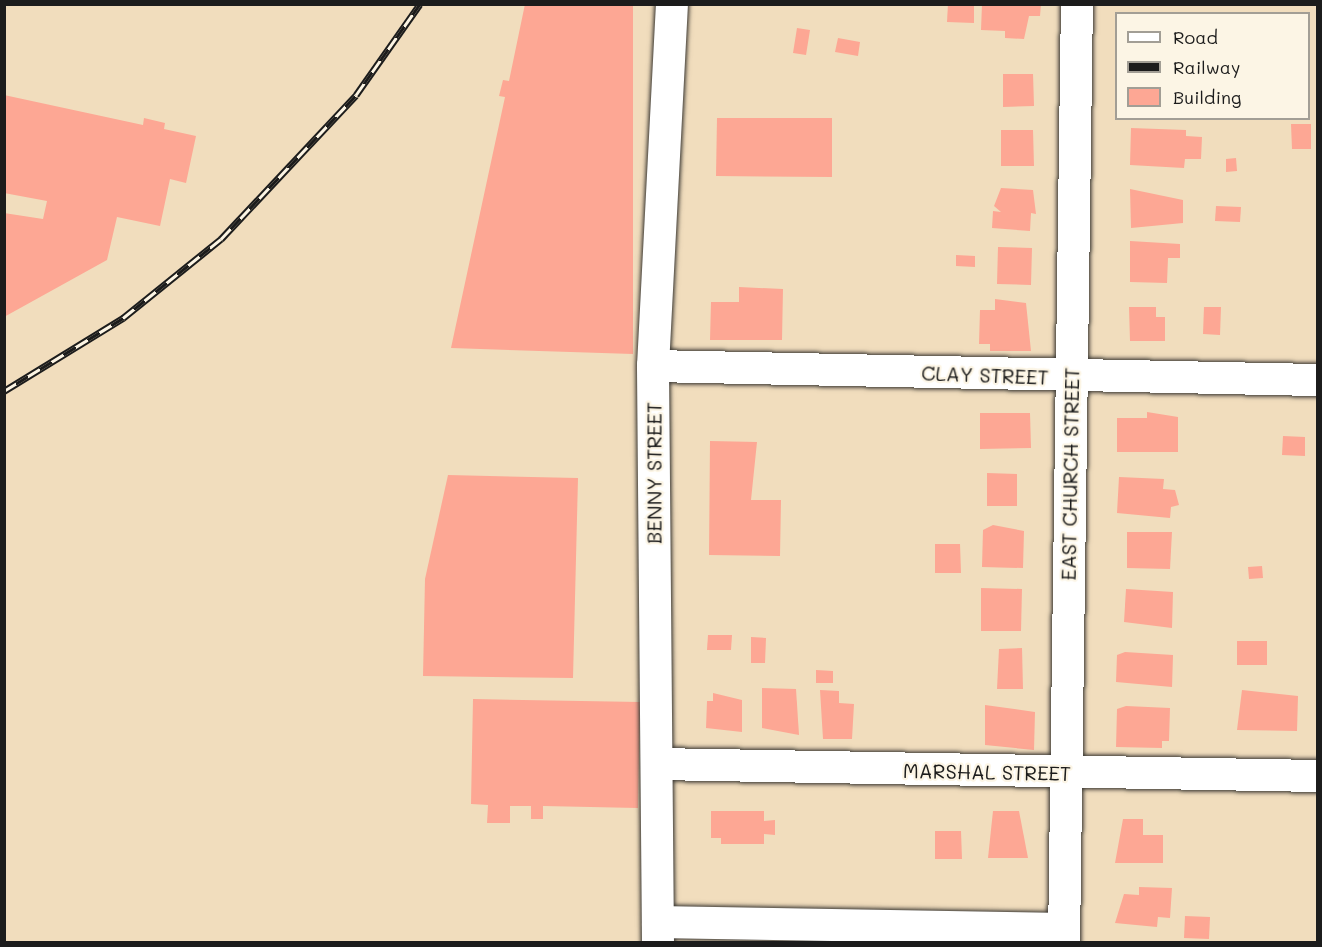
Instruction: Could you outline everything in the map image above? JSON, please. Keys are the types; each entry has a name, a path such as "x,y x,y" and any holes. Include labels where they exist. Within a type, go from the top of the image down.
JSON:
{"street":[{"name":"BENNY STREET","path":"658,932 653,366 672,4"},
{"name":"EAST CHURCH STREET","path":"1064,936 1077,4"},
{"name":"CLAY STREET","path":"653,366 1072,378 1317,380"},
{"name":"MARSHAL STREET","path":"657,764 1065,774 1317,776"},
{"path":"658,932 1064,936"}],"building":[{"path":"525,4 633,4 633,354 451,348 505,97 499,96 503,80 509,81"},
{"path":"948,4 974,4 974,23 947,22"},
{"path":"982,4 1041,4 1040,16 1029,16 1024,39 1005,38 1005,31 981,30"},
{"path":"797,28 810,30 806,55 793,53"},
{"path":"838,38 860,42 858,56 835,52"},
{"path":"1003,74 1033,74 1034,106 1003,107"},
{"path":"4,95 143,125 144,118 165,123 164,129 196,136 186,183 170,179 160,226 117,217 107,260 4,317 4,213 43,219 47,201 4,193"},
{"path":"717,118 832,118 832,177 716,176"},
{"path":"1291,124 1311,124 1311,149 1292,149"},
{"path":"1131,128 1186,130 1186,136 1202,137 1201,159 1185,159 1184,168 1130,165"},
{"path":"1001,130 1033,130 1034,166 1001,166"},
{"path":"1236,158 1237,171 1226,172 1226,159"},
{"path":"1001,188 1033,190 1036,214 1031,213 1030,231 992,228 993,211 1001,212 994,206"},
{"path":"1130,189 1183,200 1183,223 1131,228"},
{"path":"1216,206 1241,207 1240,222 1215,221"},
{"path":"1130,241 1180,244 1180,258 1168,258 1167,283 1130,282"},
{"path":"998,247 1032,248 1031,285 997,284"},
{"path":"956,255 975,256 975,267 956,266"},
{"path":"739,287 783,289 782,340 710,340 711,302 739,302"},
{"path":"995,299 1026,303 1031,351 990,351 990,344 979,344 980,310 995,310"},
{"path":"1129,307 1156,307 1156,317 1165,317 1165,341 1130,341"},
{"path":"1204,307 1221,307 1220,335 1203,334"},
{"path":"1147,412 1178,417 1178,452 1117,452 1117,418 1147,418"},
{"path":"980,413 1030,413 1031,448 980,449"},
{"path":"1283,436 1305,437 1305,456 1282,455"},
{"path":"710,441 757,442 751,500 781,500 780,556 709,555"},
{"path":"987,473 1017,474 1017,506 987,506"},
{"path":"448,475 578,478 573,678 423,676 425,579"},
{"path":"1119,477 1164,479 1163,489 1175,490 1179,505 1171,507 1170,518 1117,513"},
{"path":"993,525 1024,531 1023,568 982,567 983,530"},
{"path":"1127,532 1172,532 1170,569 1127,568"},
{"path":"935,544 960,544 961,573 935,573"},
{"path":"1262,566 1263,578 1249,579 1248,567"},
{"path":"981,588 1022,589 1021,631 981,631"},
{"path":"1126,589 1173,592 1172,628 1124,622"},
{"path":"708,635 732,635 731,650 707,650"},
{"path":"751,637 766,638 765,663 751,663"},
{"path":"1237,641 1267,641 1267,665 1237,665"},
{"path":"1022,648 1023,689 997,689 999,649"},
{"path":"1125,652 1173,655 1172,687 1116,682 1117,655"},
{"path":"816,670 833,671 833,683 816,683"},
{"path":"762,688 796,689 799,735 762,728"},
{"path":"820,690 839,691 839,703 854,704 852,739 823,739"},
{"path":"1242,690 1298,696 1297,731 1237,730"},
{"path":"713,693 742,700 742,732 706,728 707,701 713,701"},
{"path":"473,699 640,702 638,808 543,806 543,819 531,819 531,806 510,806 510,823 487,823 488,805 471,804"},
{"path":"985,705 1035,712 1034,750 985,745"},
{"path":"1126,706 1170,708 1169,741 1162,741 1162,748 1116,747 1117,709"},
{"path":"711,811 764,811 764,821 775,820 775,835 764,834 764,844 721,844 721,838 711,838"},
{"path":"993,811 1019,811 1028,858 988,858"},
{"path":"1123,819 1143,819 1143,835 1163,835 1163,863 1115,863"},
{"path":"935,831 961,831 962,859 935,859"},
{"path":"1139,887 1172,888 1170,918 1158,917 1157,927 1115,923 1124,894 1139,895"},
{"path":"1185,916 1210,917 1209,939 1184,938"}],"railway":[{"path":"4,391 123,318 221,239 356,95 420,4"}]}
